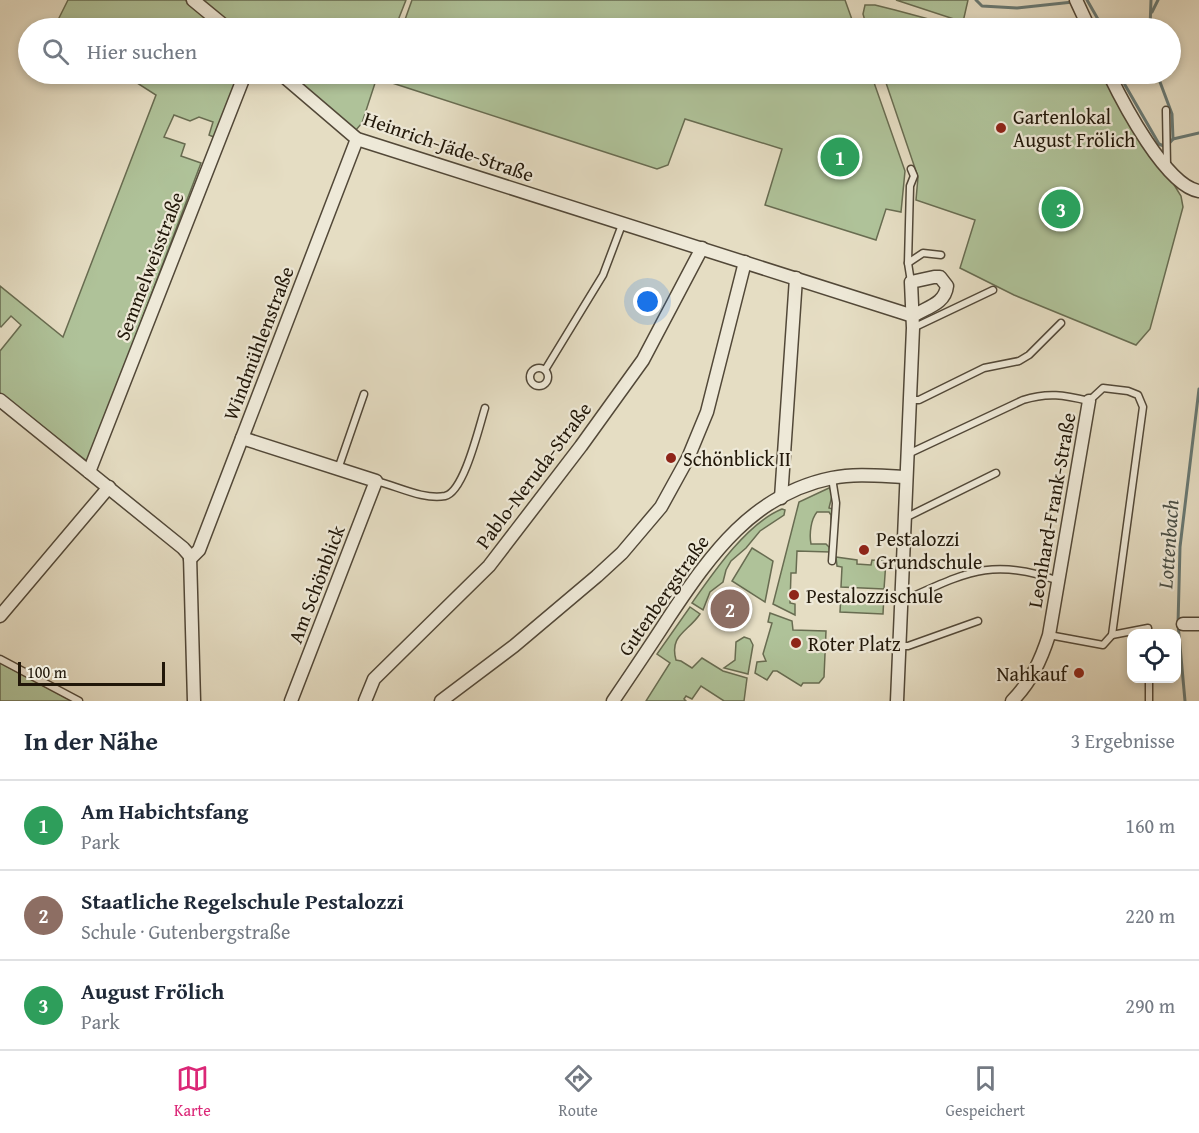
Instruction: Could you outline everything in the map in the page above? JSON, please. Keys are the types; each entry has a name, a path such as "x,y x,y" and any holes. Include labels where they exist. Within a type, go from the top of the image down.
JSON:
{"street":[{"path":"194,0 215,18"},
{"name":"Semmelweisstraße","path":"89,472 241,84"},
{"name":"Heinrich-Jäde-Straße","path":"293,84 357,139 745,262 913,322"},
{"path":"1114,84 1127,111 1167,167 1182,184 1195,191"},
{"name":"Windmühlenstraße","path":"190,559 199,550 357,139"},
{"name":"Pablo-Neruda-Straße","path":"365,701 374,678 489,566 581,446 643,360 702,248"},
{"path":"441,701 514,646 597,576 622,553 661,507 688,458 707,412 745,262"},
{"path":"897,701 913,322 911,282 939,277 947,286 945,296 913,322"},
{"path":"781,498 796,279"},
{"path":"0,400 183,548 190,559 194,701"},
{"name":"Leonhard-Frank-Straße","path":"1012,701 1035,670 1049,635 1089,401"},
{"path":"242,438 376,481"},
{"name":"Gutenbergstraße","path":"614,701 711,556 733,531 781,498 832,478 855,475 906,477"},
{"name":"Am Schönblick","path":"291,701 376,481"},
{"path":"0,616 109,487"},
{"path":"1183,624 1199,624"}],"lane":[{"path":"1166,110 1167,167"},
{"path":"911,169 914,176 910,186 908,263 911,282"},
{"path":"545,370 603,275 623,222"},
{"path":"908,263 922,253 941,255"},
{"path":"913,322 993,290"},
{"path":"910,400 919,400 984,368 1019,361 1029,355 1061,323"},
{"name":"Leonhard-Frank-Straße","path":"1049,635 1103,645 1112,635 1143,407 1138,395 1128,391 1103,388 1089,401"},
{"path":"339,469 364,394"},
{"path":"907,455 1014,404 1038,395 1052,394 1089,401"},
{"path":"376,481 422,494 443,496 450,494 462,478 485,408"},
{"path":"904,519 996,473"},
{"path":"832,478 836,503 832,561"},
{"path":"901,602 954,578 988,568 1022,570 1059,581"},
{"path":"899,646 908,646 978,621"},
{"name":"Leonhard-Frank-Straße","path":"1112,635 1127,633"},
{"path":"0,659 79,701"},
{"path":"1149,683 1149,701"}],"green space":[{"path":"68,0 185,0 205,16 204,18 59,18"},
{"path":"199,0 406,0 399,18 222,18"},
{"path":"412,0 845,0 851,18 406,18"},
{"path":"896,0 968,0 964,18 951,18"},
{"path":"865,5 875,5 924,18 864,18"},
{"path":"139,84 236,84 216,138 209,135 213,122 199,117 190,121 174,115 164,137 185,144 181,156 201,163 88,462 0,393 0,351 21,325 11,316 0,326 0,286 63,337 156,95"},
{"path":"299,84 375,84 362,123 356,130"},
{"path":"395,84 875,84 905,171 901,212 886,209 876,240 765,205 782,149 685,119 668,165 657,169"},
{"path":"886,84 1111,84 1181,196 1183,207 1150,329 1136,345 1014,295 960,268 975,220 916,200 918,177"},
{"path":"829,488 833,492 829,508 833,509 833,526 831,526 829,512 817,512 810,536 811,544 826,544 830,552 797,551 796,573 791,573 790,603 795,604 795,615 773,604 799,502"},
{"path":"782,509 785,510 784,515 760,531 731,561 723,582 710,592 703,610 692,603 720,564 744,537 756,525"},
{"path":"752,548 773,561 765,602 732,581"},
{"path":"836,557 857,560 857,564 871,565 872,560 886,561 884,589 841,587 842,567 837,566"},
{"path":"841,593 884,595 883,614 840,612"},
{"path":"690,607 700,614 677,639 676,660 692,668 702,658 723,671 747,678 744,701 724,701 701,686 692,699 686,696 684,699 686,701 646,701 670,663 657,654"},
{"name":"Roter Platz","path":"770,613 792,621 793,630 826,631 824,677 819,683 803,683 801,686 777,671 773,671 767,680 755,673 757,662 766,661 763,654 772,623 768,622"},
{"path":"744,637 750,639 753,645 748,674 724,668 735,660 736,642"},
{"path":"0,663 72,701 0,701"}],"waterway":[{"path":"976,0 982,6 1017,8 1073,2"},
{"path":"1087,0 1097,18"},
{"name":"Lottenbach","path":"1150,18 1151,0"},
{"path":"1152,12 1158,0"},
{"path":"1125,84 1159,144 1166,147 1173,139"},
{"name":"Lottenbach","path":"1161,84 1172,114 1173,139 1199,133"},
{"name":"Lottenbach","path":"1185,701 1178,624 1180,547 1199,389"}],"place":[{"name":"Gartenlokal August Frölich","path":"1001,128"},
{"name":"Am Habichtsfang","path":"840,157"},
{"name":"August Frölich","path":"1061,209"},
{"name":"Schönblick II","path":"671,458"},
{"name":"Pestalozzi Grundschule","path":"864,550"},
{"name":"Pestalozzischule","path":"794,595"},
{"name":"Staatliche Regelschule Pestalozzi","path":"730,609"},
{"name":"Roter Platz","path":"796,643"},
{"name":"Nahkauf","path":"1079,673"}]}
